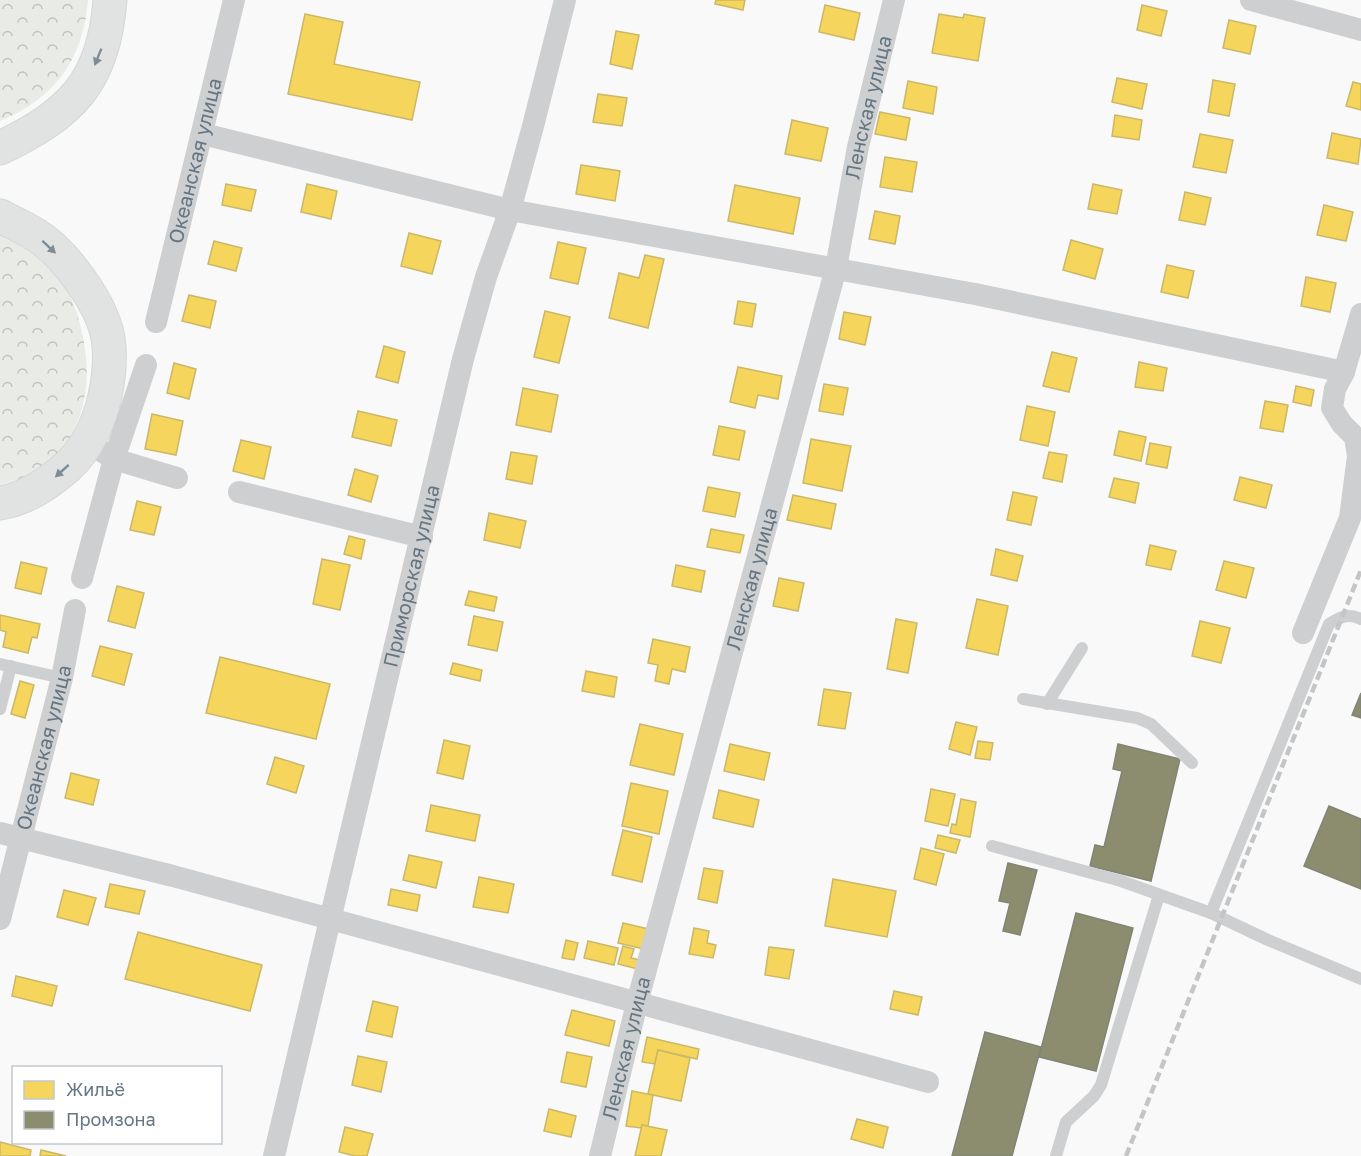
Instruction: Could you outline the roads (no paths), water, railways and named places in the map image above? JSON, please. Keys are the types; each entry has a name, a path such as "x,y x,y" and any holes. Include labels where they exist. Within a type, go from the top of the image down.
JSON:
{"main road":[{"path":"0,148 27,135 64,111 89,81 104,43 110,0"},
{"path":"0,216 38,236 72,267 93,301 108,336 110,377 100,418 100,451 80,456 49,483 9,502 0,503"}],"street":[{"name":"Океанская улица","path":"156,322 234,0"},
{"name":"Приморская улица","path":"274,1156 463,359 486,277 510,210 565,0"},
{"name":"Ленская улица","path":"600,1156 637,1003 836,268 858,147 894,0"},
{"path":"1251,0 1361,30"},
{"path":"203,134 510,210 975,294 1344,372"},
{"path":"1303,633 1350,518 1358,456 1355,437 1342,424 1332,408 1335,389 1344,372 1361,314"},
{"path":"82,578 100,451 146,365"},
{"path":"100,451 177,478"},
{"path":"239,492 422,537"},
{"name":"Океанская улица","path":"0,919 11,836 62,678 75,610"},
{"path":"11,836 173,876 928,1082"}],"lane":[{"path":"1211,913 1329,624 1343,616 1361,619"},
{"path":"1047,704 1082,648"},
{"path":"0,709 6,665 62,678"},
{"path":"1023,699 1137,718 1151,724 1192,763"},
{"path":"992,846 1121,881 1211,913 1361,979"},
{"path":"1056,1156 1065,1122 1094,1096 1101,1085 1159,895"}],"railway":[{"path":"1126,1156 1361,570"}]}
